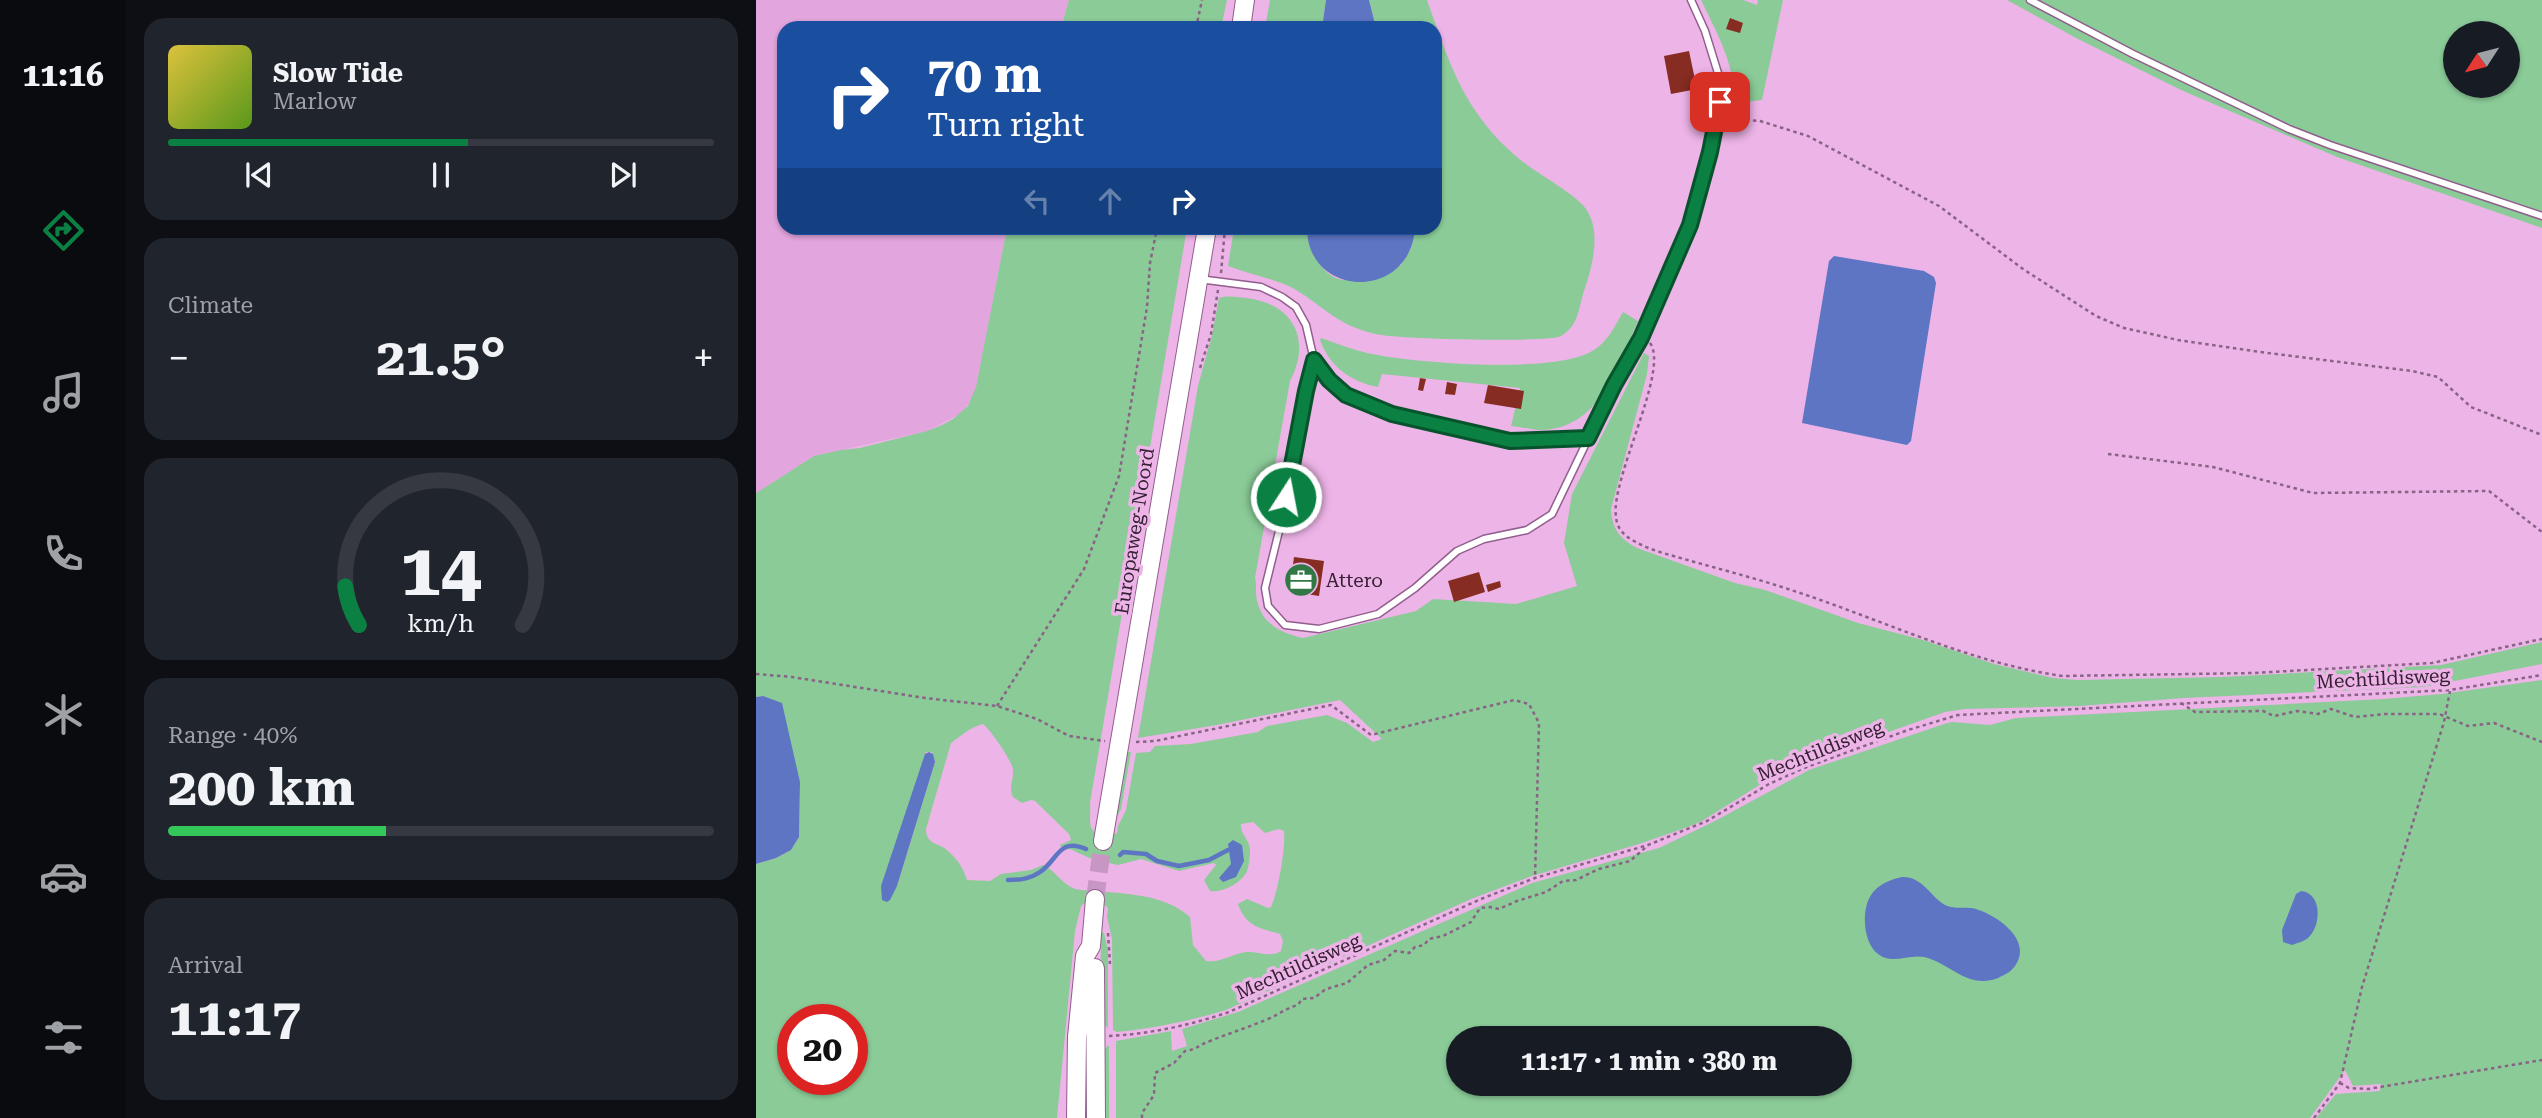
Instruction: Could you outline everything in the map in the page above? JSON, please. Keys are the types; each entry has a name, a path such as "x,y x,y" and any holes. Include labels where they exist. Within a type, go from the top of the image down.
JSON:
{"street":[{"path":"1242,21 1245,0"},
{"name":"Europaweg-Noord","path":"1103,841 1205,235"},
{"path":"1076,1118 1077,1037 1085,956 1091,946 1095,899"},
{"path":"1091,946 1096,957 1096,1118"}],"lane":[{"path":"1314,360 1265,588 1268,606 1285,625 1320,629 1378,614 1415,588 1457,551 1484,539 1527,530 1552,514 1614,385 1641,338 1690,225 1718,118 1722,86 1705,31 1690,0"},
{"path":"2030,0 2133,54 2289,129 2542,216"},
{"path":"1198,279 1261,287 1282,297 1296,307 1306,325 1314,360 1329,380 1346,395 1392,414 1510,441 1588,438"}],"path":[{"path":"1198,21 1202,0"},
{"path":"1718,118 1759,121 1808,136 1939,206 2023,269 2096,316 2124,328 2178,340 2412,371 2438,377 2471,407 2542,435"},
{"path":"997,706 1084,569 1119,476 1147,307 1150,263 1156,235"},
{"path":"1641,338 1651,344 1655,353 1647,397 1615,513 1617,523 1624,534 1653,550 1790,590 1993,661 2032,672 2063,676 2253,673 2432,663 2542,639"},
{"path":"2108,454 2213,467 2312,493 2489,491 2542,532"},
{"path":"756,674 997,706 1037,719 1069,736 1118,742 1155,741 1331,705 1371,735 1514,700 1529,704 1539,723 1535,878"},
{"name":"Mechtildisweg","path":"1112,1036 1161,1030 1229,1012 1480,899 1535,878 1648,845 1707,821 1769,784 1804,768 1845,751 1941,719 1958,715 2450,690 2542,676"},
{"path":"2314,1118 2340,1083 2362,986 2445,717 2450,690"},
{"path":"2181,704 2194,712 2263,711 2274,716 2297,710 2318,714 2331,709 2355,717 2420,713 2445,717 2468,726 2494,723 2542,742"},
{"path":"1142,1118 1142,1113 1154,1095 1155,1073 1174,1063 1185,1051 1195,1050 1212,1040 1270,1019 1288,1007 1296,1006 1302,999 1314,998 1326,989 1342,985 1368,965 1384,960 1395,951 1409,953 1429,939 1443,936 1471,922 1480,908 1490,906 1499,909 1546,892 1563,881 1576,880 1599,869 1630,861 1648,845"},
{"path":"2340,1083 2349,1088 2368,1089 2542,1060"}],"shaded area":[{"path":"756,0 1069,0 1063,21 777,21 777,235 1006,235 976,387 972,399 962,413 927,431 814,456 756,493"}],"green space":[{"path":"1069,0 1227,0 1222,21 1063,21"},
{"path":"1270,0 1326,0 1323,21 1266,21"},
{"path":"1369,0 1427,0 1434,21 1374,21"},
{"path":"1701,0 1743,0 1757,5 1758,0 1783,0 1762,100 1735,103 1728,62"},
{"path":"2007,0 2542,0 2542,228 2337,157 2181,90"},
{"path":"1442,43 1461,86 1484,123 1518,158 1581,203 1591,218 1595,239 1592,261 1577,316 1567,332 1551,338 1475,340 1375,334 1346,324 1284,284 1228,266 1233,235 1308,235 1313,253 1324,269 1338,279 1347,280 1401,265 1411,248 1414,235 1442,235"},
{"path":"1006,235 1186,235 1090,803 1091,827 1095,833 1102,835 1117,833 1126,810 1136,753 1150,752 1155,746 1191,744 1258,732 1267,726 1327,715 1347,723 1373,742 1382,739 1340,700 1138,738 1198,386 1219,298 1232,296 1262,301 1276,307 1294,326 1298,338 1299,351 1290,381 1255,578 1257,600 1263,615 1280,630 1295,636 1303,638 1416,611 1433,599 1516,604 1577,586 1564,543 1572,494 1644,353 1649,356 1647,374 1611,509 1615,528 1626,541 1637,548 1735,583 1765,590 1858,623 1923,640 1994,664 2053,678 2077,680 2222,677 2441,665 2542,642 2542,664 2424,687 1945,712 1818,757 1761,784 1688,827 1529,877 1471,899 1226,1010 1145,1028 1117,1032 1113,1030 1112,939 1107,917 1108,908 1100,901 1089,900 1081,906 1075,931 1057,1118 756,1118 756,864 791,850 799,837 800,782 763,696 756,697 756,493 814,456 860,448 927,431 953,419 968,406 976,387","holes":["983,724 1001,746 1013,770 1013,797 1022,803 1035,801 1069,834 1071,840 1060,845 1062,850 1070,849 1094,860 1118,865 1141,859 1179,871 1214,863 1216,865 1204,880 1210,891 1215,891 1236,883 1247,871 1250,849 1241,824 1253,822 1265,833 1279,829 1284,831 1281,869 1271,907 1247,899 1238,904 1250,922 1280,934 1283,941 1281,951 1269,954 1246,952 1217,961 1206,961 1193,945 1190,917 1180,909 1145,896 1075,889 1043,865 1031,870 1001,874 990,881 967,880 958,862 928,838 926,829 951,743 978,725","926,752 932,752 935,762 897,886"]},
{"path":"1623,312 1638,321 1623,358 1603,393 1577,420 1559,427 1538,430 1511,426 1520,388 1382,374 1378,387 1368,385 1343,372 1329,358 1320,340 1321,338 1388,357 1449,363 1517,365 1575,358 1594,350 1607,338"},
{"path":"2542,680 2542,1118 2316,1118 2336,1094 2380,1091 2381,1084 2353,1086 2345,1070 2310,1118 1116,1118 1116,1041 1171,1031 1172,1051 1187,1046 1182,1029 1238,1012 1532,883 1659,848 1809,770 1944,724 1952,722 1990,725 2016,718 2383,699"},
{"path":"1126,752 1131,752 1121,809 1114,822"},
{"path":"1101,932 1104,933 1108,950 1108,1028 1100,1021"},
{"path":"1109,1045 1109,1118 1101,1118 1100,1053"}],"water":[{"path":"1326,0 1369,0 1374,21 1323,21"},
{"path":"1308,235 1413,235 1409,252 1396,269 1379,279 1359,282 1340,278 1323,268 1311,251"},
{"path":"1834,256 1924,271 1934,277 1936,283 1911,441 1907,445 1802,423 1829,261"},
{"path":"763,696 782,703 800,782 799,837 791,850 756,864 756,697"},
{"path":"925,754 933,754 935,762 897,886 887,902 882,900 881,886"},
{"path":"1233,840 1242,845 1244,861 1236,877 1223,882 1219,878 1231,864 1228,844"},
{"path":"1902,877 1920,883 1945,905 1976,909 2003,923 2020,947 2013,968 1998,978 1977,981 1924,957 1889,959 1878,954 1869,942 1865,926 1868,901 1881,885"},
{"path":"2301,891 2313,898 2318,911 2317,919 2308,938 2292,945 2283,942 2282,930 2296,894"}],"building":[{"path":"1730,18 1743,23 1740,33 1726,29"},
{"path":"1689,51 1697,89 1671,94 1664,56"},
{"path":"1420,378 1426,379 1423,391 1418,390"},
{"path":"1447,382 1457,384 1455,395 1445,394"},
{"path":"1488,385 1524,391 1521,409 1484,403"},
{"path":"1294,557 1324,561 1319,596 1288,591 1289,572 1292,572"},
{"path":"1479,572 1485,592 1454,602 1448,581"},
{"path":"1500,581 1501,587 1488,592 1486,585"}],"waterway":[{"path":"1008,880 1025,879 1036,874 1064,848 1077,846 1086,849"},
{"path":"1120,855 1123,852 1146,854 1157,861 1179,866 1209,860 1228,850"}],"tunnel":[{"path":"1095,899 1103,841"}],"place":[{"name":"Attero","path":"1301,580"}],"route":[{"path":"1286,497 1314,360 1329,380 1346,395 1392,414 1425,419 1510,441 1588,438 1641,338 1690,225 1710,152 1720,102"}]}
